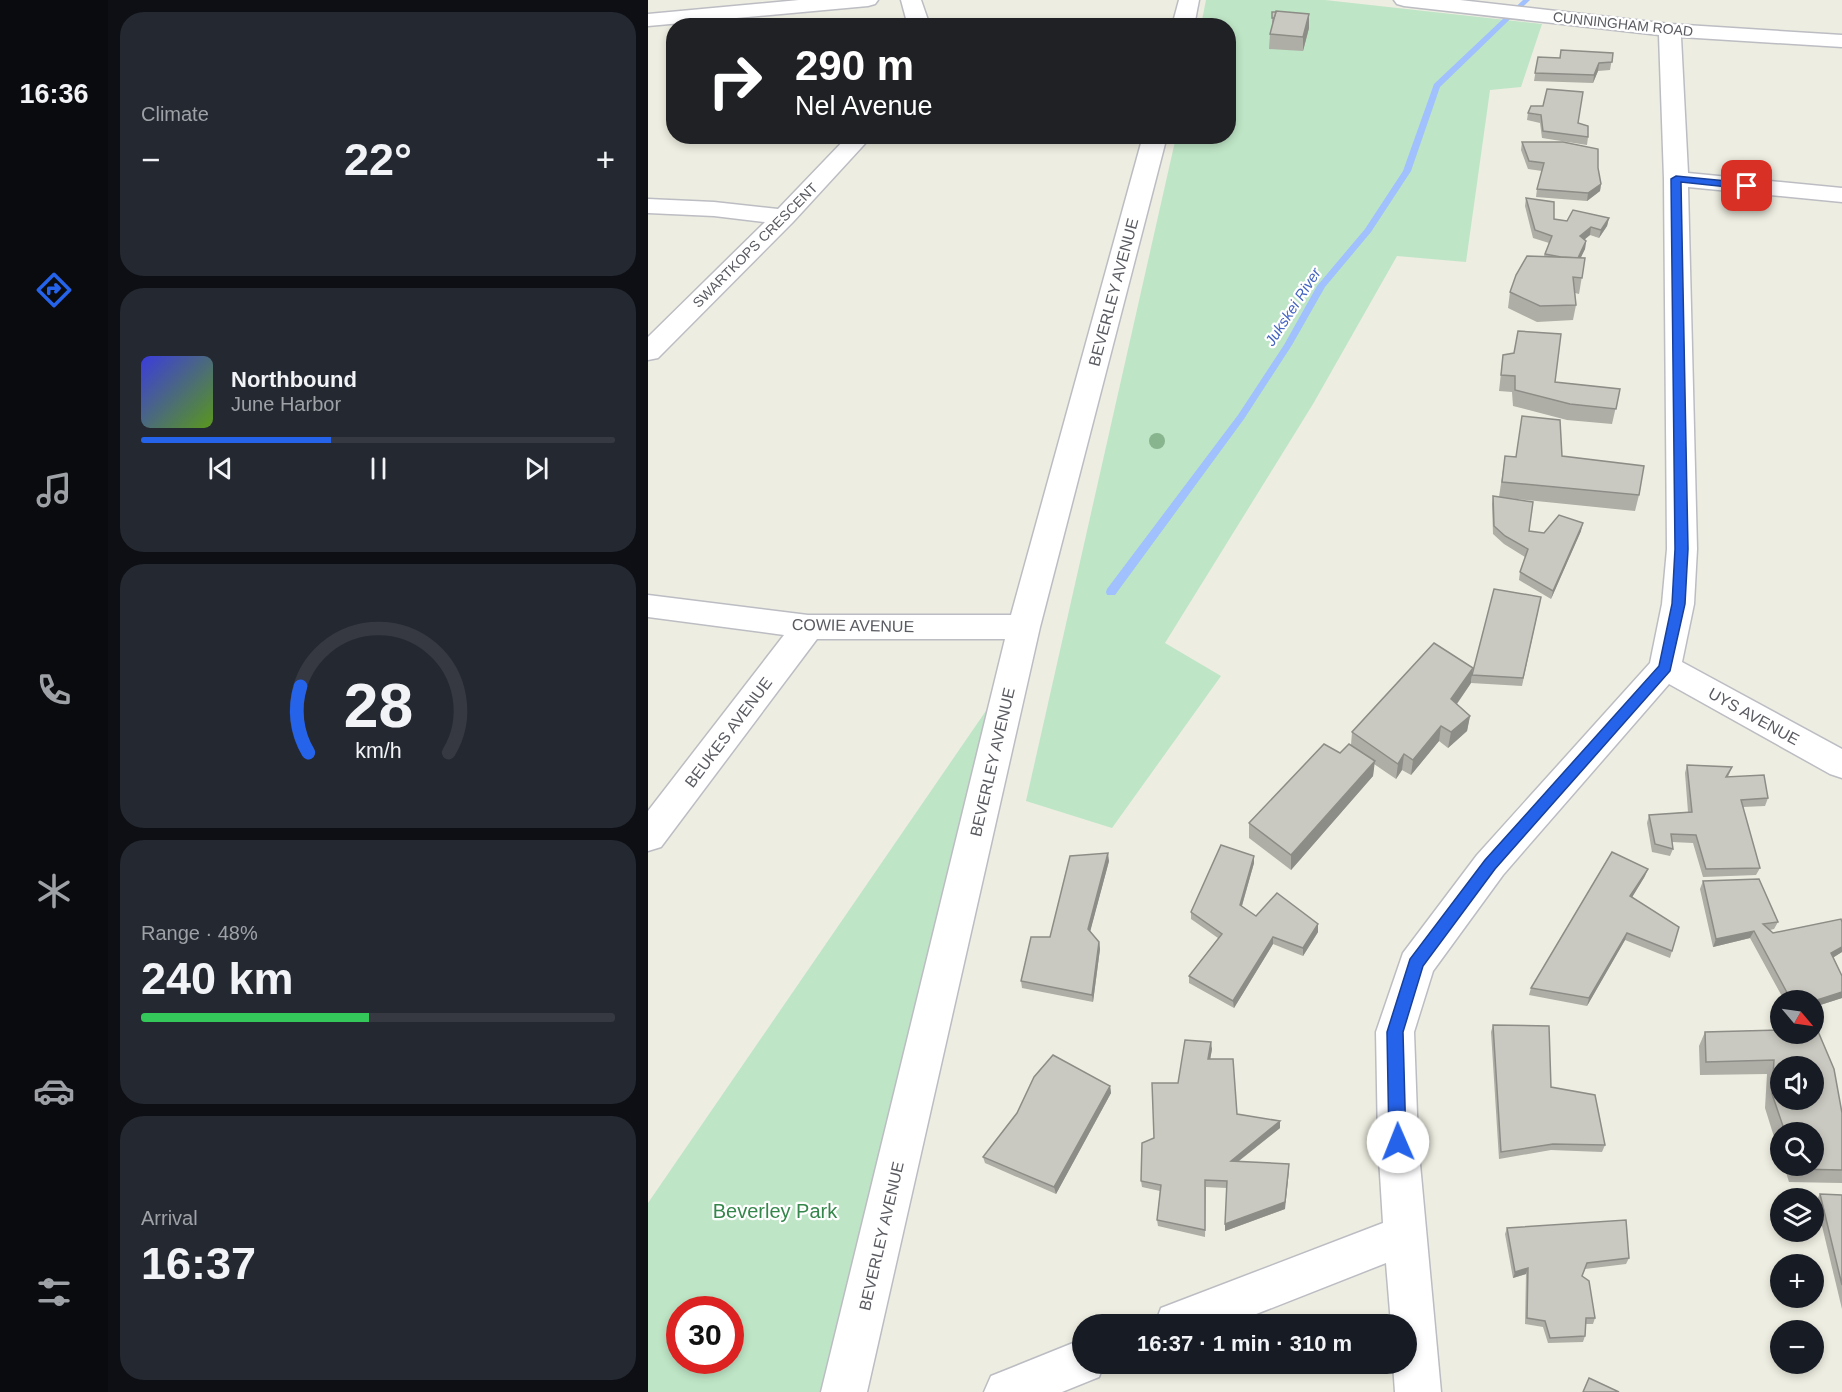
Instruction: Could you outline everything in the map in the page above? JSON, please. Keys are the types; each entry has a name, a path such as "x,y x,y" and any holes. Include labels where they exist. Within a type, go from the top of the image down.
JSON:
{"street":[{"path":"670,18 868,0"},
{"path":"911,0 917,18"},
{"path":"1185,18 1189,0"},
{"name":"CUNNINGHAM ROAD","path":"1404,0 1670,30 1842,41"},
{"path":"648,20 666,18"},
{"path":"1418,1392 1398,1142 1395,1032 1416,964 1490,865 1665,667 1678,604 1682,549 1676,179 1670,30"},
{"name":"SWARTKOPS CRESCENT","path":"648,351 784,217 853,144"},
{"name":"BEVERLEY AVENUE","path":"844,1392 1024,627 1153,144"},
{"path":"1676,179 1842,195"},
{"path":"648,206 714,209 784,217"},
{"name":"COWIE AVENUE","path":"648,606 808,627 1024,627"},
{"name":"BEUKES AVENUE","path":"648,837 808,627"},
{"name":"UYS AVENUE","path":"1665,667 1842,765"},
{"path":"1203,1314 1405,1235"},
{"path":"1006,1392 1072,1365"}],"green space":[{"path":"1206,0 1325,0 1542,24 1521,87 1490,90 1466,262 1397,256 1313,404 1165,643 1221,676 1112,828 1026,801 1174,144 1236,144 1236,18 1202,18"},
{"name":"Beverley Park","path":"1014,670 844,1392 648,1392 648,1203"}],"building":[{"path":"1276,11 1309,14 1303,37 1270,34"},
{"path":"1561,50 1613,53 1612,62 1599,63 1594,75 1535,73 1538,57 1560,58"},
{"path":"1547,89 1583,92 1578,123 1588,126 1588,137 1543,131 1541,115 1528,113 1531,106 1543,106"},
{"path":"1522,142 1563,142 1598,149 1601,184 1588,193 1537,189 1544,163 1529,161"},
{"path":"1526,198 1554,202 1554,219 1567,221 1573,210 1609,218 1601,230 1591,227 1580,236 1586,241 1578,258 1545,254 1552,236 1535,230"},
{"path":"1527,256 1585,258 1582,278 1573,277 1576,305 1540,306 1510,292 1516,275"},
{"path":"1518,331 1561,334 1555,382 1620,389 1616,409 1570,404 1515,390 1515,376 1501,375 1503,355 1514,353"},
{"path":"1522,416 1560,420 1562,456 1644,466 1639,495 1502,482 1505,456 1516,457"},
{"path":"1493,496 1533,502 1529,531 1544,533 1559,515 1583,523 1553,591 1520,572 1528,549 1505,536 1494,526"},
{"path":"1494,589 1541,597 1523,678 1472,675"},
{"path":"1434,643 1473,668 1451,699 1470,716 1451,732 1441,726 1413,760 1404,754 1398,764 1352,732"},
{"path":"1324,744 1340,753 1349,744 1375,761 1291,855 1249,823"},
{"path":"1687,765 1732,767 1726,777 1764,775 1768,798 1741,800 1760,868 1706,869 1696,835 1671,834 1673,849 1655,844 1649,815 1692,812"},
{"path":"1221,845 1254,856 1240,905 1256,916 1277,893 1318,924 1303,948 1273,937 1233,1001 1189,976 1222,934 1191,912"},
{"path":"1612,852 1648,869 1630,896 1679,927 1672,951 1627,933 1589,998 1531,988"},
{"path":"1108,853 1088,929 1099,942 1092,995 1021,981 1031,937 1050,937 1070,856"},
{"path":"1759,879 1778,922 1763,924 1773,933 1841,919 1842,947 1831,953 1842,976 1842,992 1824,998 1824,990 1786,990 1754,931 1716,939 1703,881"},
{"path":"1493,1025 1549,1026 1551,1087 1595,1095 1605,1145 1553,1144 1501,1152"},
{"path":"1770,1030 1770,1044 1823,1044 1834,1069 1842,1113 1842,1170 1824,1170 1824,1122 1782,1122 1777,1110 1824,1110 1824,1056 1770,1056 1770,1060 1706,1062 1705,1032"},
{"path":"1185,1040 1211,1042 1208,1059 1233,1059 1237,1114 1280,1121 1231,1161 1289,1164 1285,1202 1225,1224 1227,1181 1205,1180 1205,1230 1157,1220 1161,1185 1141,1181 1142,1143 1154,1138 1152,1083 1178,1083"},
{"path":"1053,1055 1110,1086 1054,1187 983,1157 1017,1113 1034,1077"},
{"path":"1824,1194 1842,1195 1842,1285 1824,1211"},
{"path":"1626,1220 1629,1258 1587,1263 1582,1276 1589,1281 1595,1318 1586,1318 1585,1336 1550,1338 1545,1321 1527,1318 1528,1268 1515,1272 1507,1228"},
{"path":"1589,1378 1619,1392 1583,1392"}],"waterway":[{"name":"Jukskei River","path":"1111,592 1241,417 1288,345 1321,286 1368,230 1407,171 1437,86 1527,0"}],"route":[{"path":"1398,1142 1395,1032 1416,964 1490,865 1665,667 1678,604 1682,549 1676,179 1747,186"}]}
